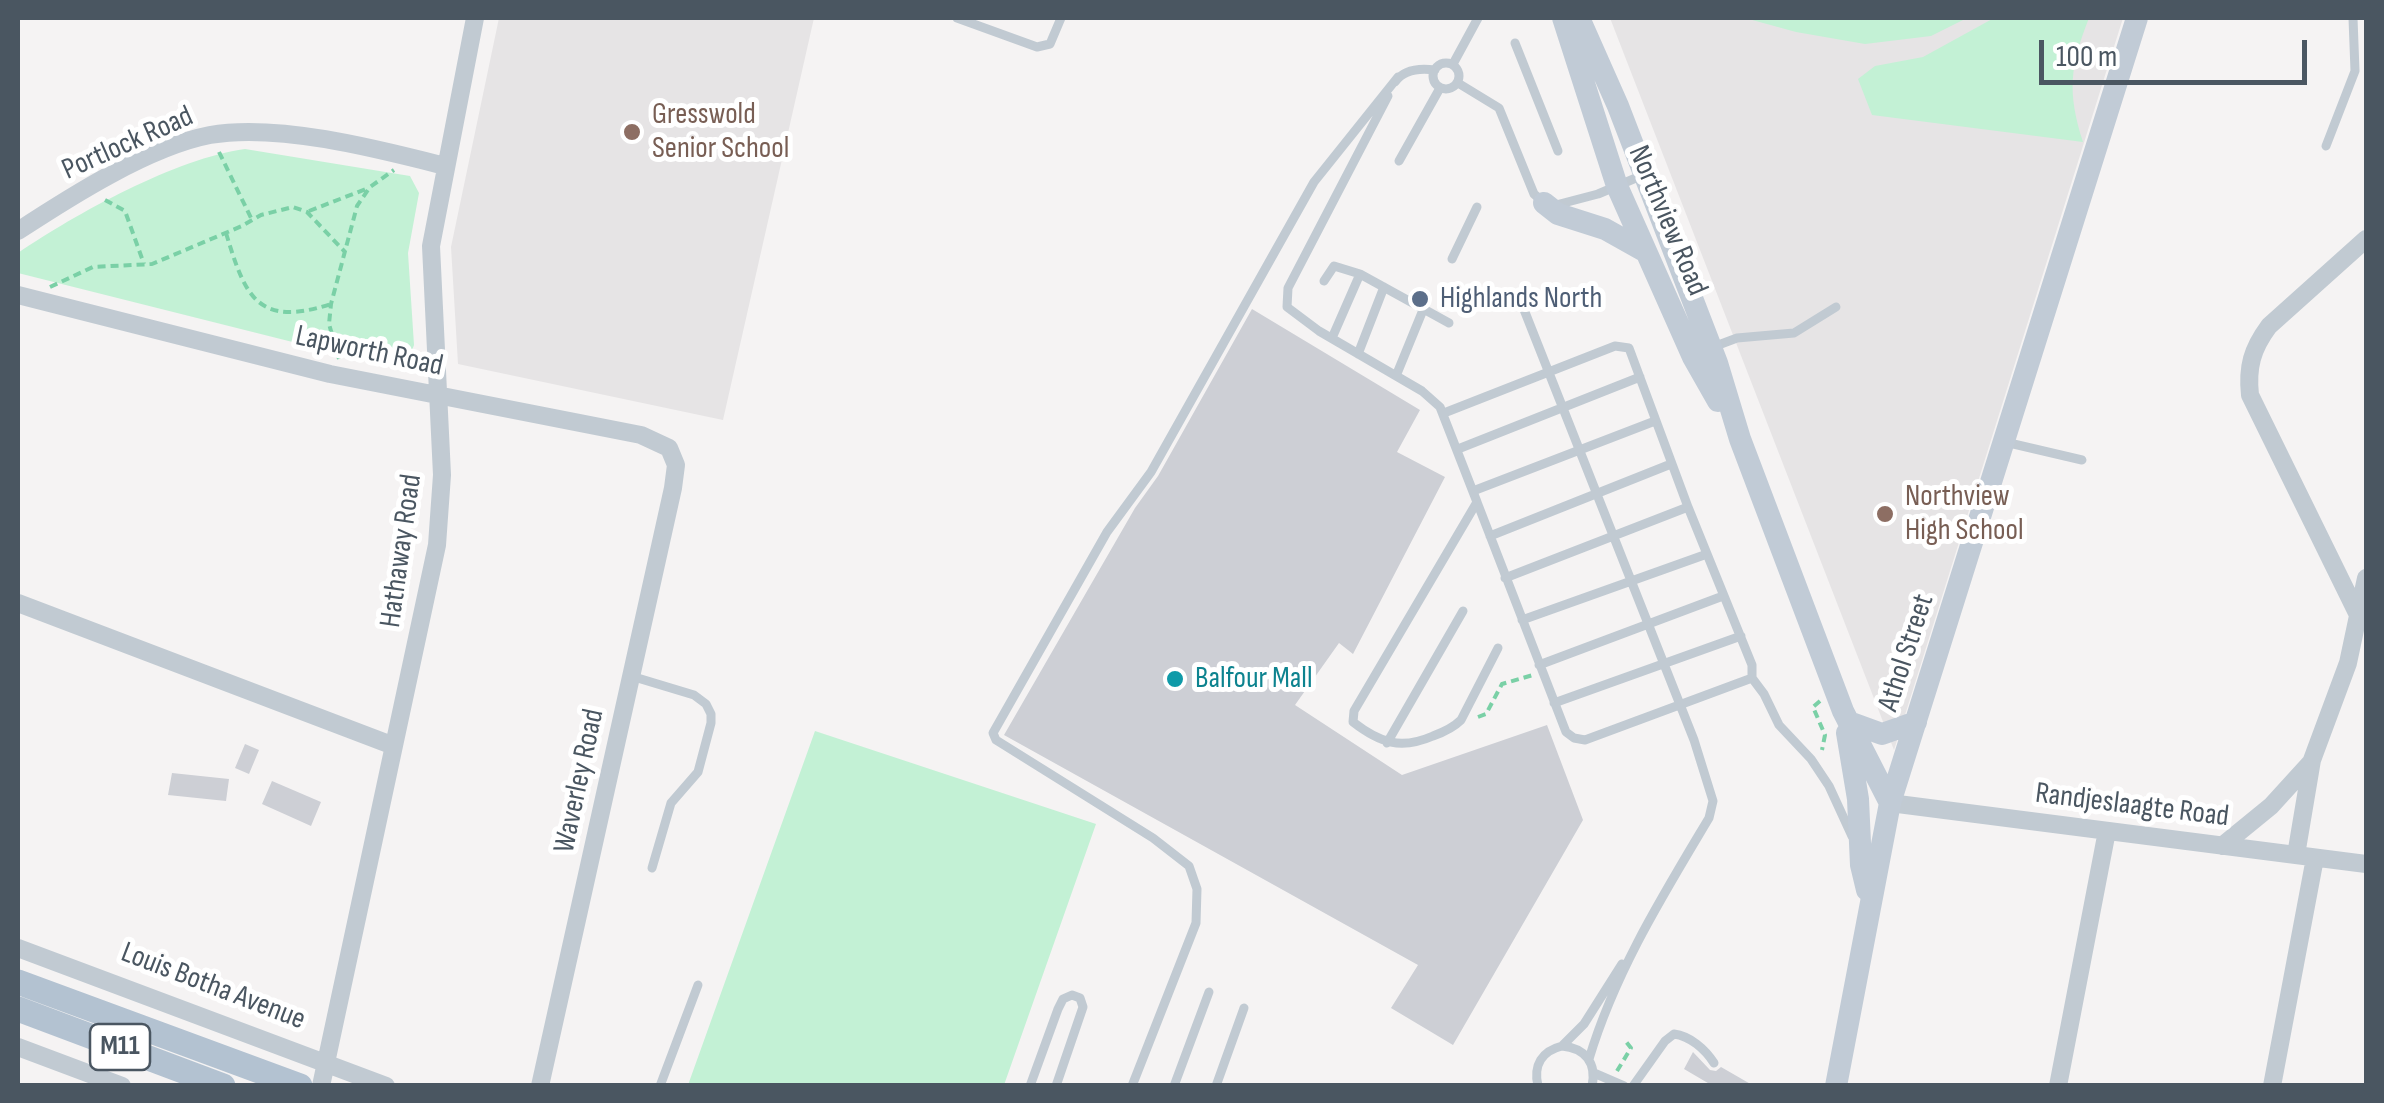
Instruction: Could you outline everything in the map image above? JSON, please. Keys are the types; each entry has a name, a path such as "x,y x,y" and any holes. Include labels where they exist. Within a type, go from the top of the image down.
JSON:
{"main road":[{"name":"Northview Road","path":"1563,18 1616,186 1693,358 1740,439"},
{"name":"Northview Road","path":"1579,18 1710,348 1740,439 1843,709 1890,803"},
{"name":"Athol Street","path":"1836,1086 1890,803 2137,18"},
{"path":"1544,203 1558,214 1605,228 1646,252"},
{"path":"1843,709 1882,734 1916,722"},
{"path":"1843,709 1870,898"},
{"name":"Louis Botha Avenue","path":"18,982 300,1086"},
{"name":"M11","path":"18,1009 223,1086"}],"street":[{"name":"Hathaway Road","path":"321,1086 437,545 442,476 431,246 475,18"},
{"name":"Portlock Road","path":"18,231 156,154 211,135 248,132 374,148 445,166"},
{"path":"2360,619 2250,396 2248,376 2257,342 2269,326 2366,239"},
{"name":"Lapworth Road","path":"26,297 346,377 653,438 674,455 674,488"},
{"name":"Waverley Road","path":"540,1086 674,488"},
{"path":"2272,1086 2306,856 2312,760 2348,663 2366,588"},
{"path":"18,603 394,746"},
{"path":"2222,846 2287,790 2312,760"},
{"name":"Randjeslaagte Road","path":"1890,803 2366,864"},
{"path":"2058,1086 2107,831"},
{"name":"Louis Botha Avenue","path":"18,948 386,1086"},
{"path":"18,1046 122,1086"}],"lane":[{"path":"957,18 1037,46 1050,44 1061,18"},
{"path":"1452,64 1478,18"},
{"path":"2326,146 2354,71 2354,18"},
{"path":"1515,43 1558,151"},
{"path":"1434,70 1452,64 1458,69 1458,82"},
{"path":"1132,1086 1196,923 1197,889 1189,866 1153,838 996,740 993,733 1107,532 1151,472 1314,182 1398,78 1423,68 1434,70"},
{"path":"1434,70 1435,83 1440,88 1447,90 1458,82"},
{"path":"1398,78 1288,288 1288,307 1422,391 1444,414 1566,732 1586,740 1752,678"},
{"path":"1458,82 1499,108 1534,194 1544,203 1574,202 1643,176"},
{"path":"1399,161 1440,88"},
{"path":"1452,259 1477,207"},
{"path":"1324,281 1334,266 1360,274 1450,323"},
{"path":"1332,338 1360,274"},
{"path":"1358,354 1384,287"},
{"path":"1521,302 1687,722 1713,800 1708,818 1632,953 1604,1012 1589,1058"},
{"path":"1710,348 1737,338 1794,333 1836,307"},
{"path":"1396,376 1423,310"},
{"path":"1444,414 1615,346 1629,348 1752,665 1752,678 1779,725 1811,759 1829,786 1861,852"},
{"path":"1458,450 1640,377"},
{"path":"1498,648 1456,726 1410,745 1387,743 1356,725 1354,710 1475,496 1655,421"},
{"path":"2005,442 2082,460"},
{"path":"1490,536 1672,464"},
{"path":"1505,578 1688,507"},
{"path":"1522,620 1707,554"},
{"path":"1541,669 1723,596"},
{"path":"1387,743 1463,611"},
{"path":"1554,703 1741,636"},
{"path":"631,676 694,696 706,704 711,723 698,772 670,802 652,868"},
{"path":"1538,1086 1538,1062 1584,1024 1632,953"},
{"path":"660,1086 698,985"},
{"path":"1174,1086 1209,992"},
{"path":"1030,1086 1058,1010 1072,994 1080,998 1083,1007 1056,1086"},
{"path":"1216,1086 1244,1008"},
{"path":"1633,1086 1665,1040 1674,1034 1706,1051 1714,1063"},
{"path":"1562,1046 1572,1046 1589,1058 1594,1072 1592,1086"},
{"path":"1594,1072 1624,1086"}],"path":[{"path":"211,135 252,220"},
{"path":"346,377 329,324 357,206 370,188 410,157"},
{"path":"307,212 370,188"},
{"path":"86,190 126,211 144,264"},
{"path":"26,297 94,267 152,264 293,206 307,212 345,252"},
{"path":"226,233 238,274 260,305 296,312 331,304"},
{"path":"1464,714 1480,718 1502,684 1541,669"},
{"path":"1811,759 1825,743 1813,707 1843,709"},
{"path":"1611,1080 1631,1048 1624,1039"}],"shaded area":[{"name":"Gresswold Senior School","path":"499,18 814,18 723,420 458,364 451,247"},
{"name":"Northview High School","path":"1610,18 2123,18 1894,750"}],"green space":[{"path":"1745,18 1967,18 1931,36 1865,44"},
{"path":"1994,18 2089,18 2073,79 2083,142 1872,115 1858,79 1875,66 1923,57"},
{"path":"245,149 410,176 419,193 408,253 414,345 407,364 388,366 18,273 18,253 97,205 189,164"},
{"path":"815,731 1096,824 1004,1085 688,1085"}],"building":[{"name":"Balfour Mall","path":"1252,309 1420,410 1397,452 1445,477 1353,654 1339,643 1295,705 1402,775 1547,725 1583,820 1453,1045 1391,1008 1418,965 1004,735"},
{"path":"245,744 259,750 249,774 235,768"},
{"path":"172,773 229,779 226,801 168,795"},
{"path":"272,781 321,802 311,826 262,804"},
{"path":"1693,1052 1710,1070 1721,1067 1754,1086 1713,1086 1684,1069"}],"place":[{"name":"Gresswold Senior School","path":"632,132"},
{"name":"Highlands North","path":"1420,299"},
{"name":"Northview High School","path":"1885,514"},
{"name":"Balfour Mall","path":"1175,679"}]}
